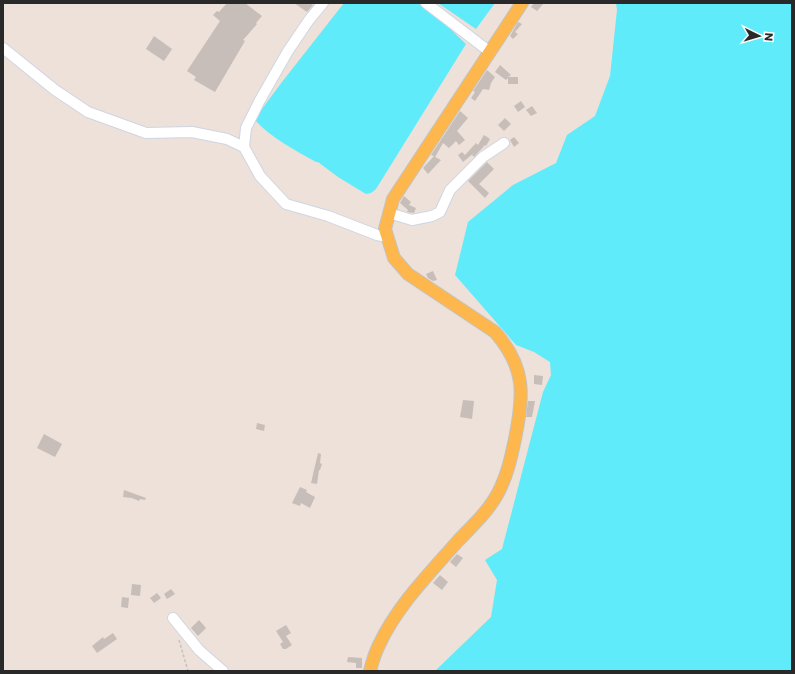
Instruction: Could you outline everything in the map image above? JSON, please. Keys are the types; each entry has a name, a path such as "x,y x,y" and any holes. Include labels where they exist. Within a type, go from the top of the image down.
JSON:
{"main road":[{"path":"370,671 378,646 393,619 407,600 485,512 507,475 510,464 520,412 521,385 516,366 505,344 495,332 408,274 394,258 385,229 393,199 522,3"}],"street":[{"path":"323,3 309,20 288,51 260,100 246,128 244,147 260,176 286,204 328,216 377,235 388,237"},
{"path":"426,3 490,52"},
{"path":"3,48 55,90 88,112 146,133 192,132 227,139 244,147"},
{"path":"389,213 412,220 432,216 440,212 450,190 483,157 504,143"},
{"path":"173,618 199,650 223,671"}],"path":[{"path":"179,640 188,671"}],"water":[{"path":"344,3 418,3 444,23 466,44 376,189 371,193 366,194 338,177 318,162 276,138 255,120 282,82"},
{"path":"438,3 495,3 476,29"},
{"path":"616,3 792,3 792,671 435,671 491,617 497,580 485,560 502,549 543,392 551,375 550,362 534,352 516,345 455,275 468,222 513,185 556,163 567,135 595,116 610,76 617,10"}],"building":[{"path":"227,3 245,3 262,16 243,40 245,41 215,92 194,80 196,77 187,71 220,21 213,15 217,11 219,12"},
{"path":"294,3 310,3 313,5 307,12"},
{"path":"534,3 544,3 537,11 531,7"},
{"path":"518,22 522,24 515,32 518,34 513,39 510,36"},
{"path":"154,36 172,49 164,61 146,49"},
{"path":"500,65 511,75 508,77 518,77 518,84 508,84 508,78 506,80 495,72"},
{"path":"487,70 495,77 489,90 483,89 475,101 471,98 475,92 473,91"},
{"path":"521,101 525,107 518,112 514,106"},
{"path":"532,106 537,113 531,116 526,110"},
{"path":"460,111 468,118 457,131 465,140 459,145 456,141 449,148 443,143 435,157 441,160 428,174 423,168 434,156 431,155"},
{"path":"505,118 511,124 504,131 498,125"},
{"path":"484,135 490,139 486,146 485,145 474,157 472,155 474,153 463,162 458,155 462,152 465,155 476,143 478,145"},
{"path":"514,137 519,143 514,147 510,140"},
{"path":"487,162 494,169 479,184 489,193 485,198 468,181"},
{"path":"404,196 411,202 409,205 416,208 414,213 407,212 408,210 400,203"},
{"path":"433,271 437,280 433,281 428,278 426,274"},
{"path":"534,375 543,376 542,385 534,384"},
{"path":"463,400 474,401 472,419 460,417"},
{"path":"528,401 535,401 532,417 526,417"},
{"path":"257,423 265,425 264,431 256,429"},
{"path":"44,434 62,444 55,457 37,448"},
{"path":"318,453 321,454 320,463 322,464 319,470 317,484 311,483"},
{"path":"300,487 307,490 306,492 315,497 310,508 301,503 300,506 292,503"},
{"path":"124,490 146,498 145,500 140,499 139,501 132,498 123,497"},
{"path":"457,554 463,558 456,567 450,562"},
{"path":"440,575 448,582 442,590 433,583"},
{"path":"132,584 141,585 140,596 131,595"},
{"path":"171,589 175,594 167,599 164,594"},
{"path":"157,593 161,598 154,603 150,598"},
{"path":"122,597 129,598 128,608 121,607"},
{"path":"199,620 206,628 198,636 191,628"},
{"path":"286,625 291,633 286,636 292,645 286,649 283,649 280,644 283,642 276,631"},
{"path":"113,633 117,639 97,653 92,646 103,637 104,639"},
{"path":"348,657 362,658 362,668 356,668 356,663 347,662"}]}
